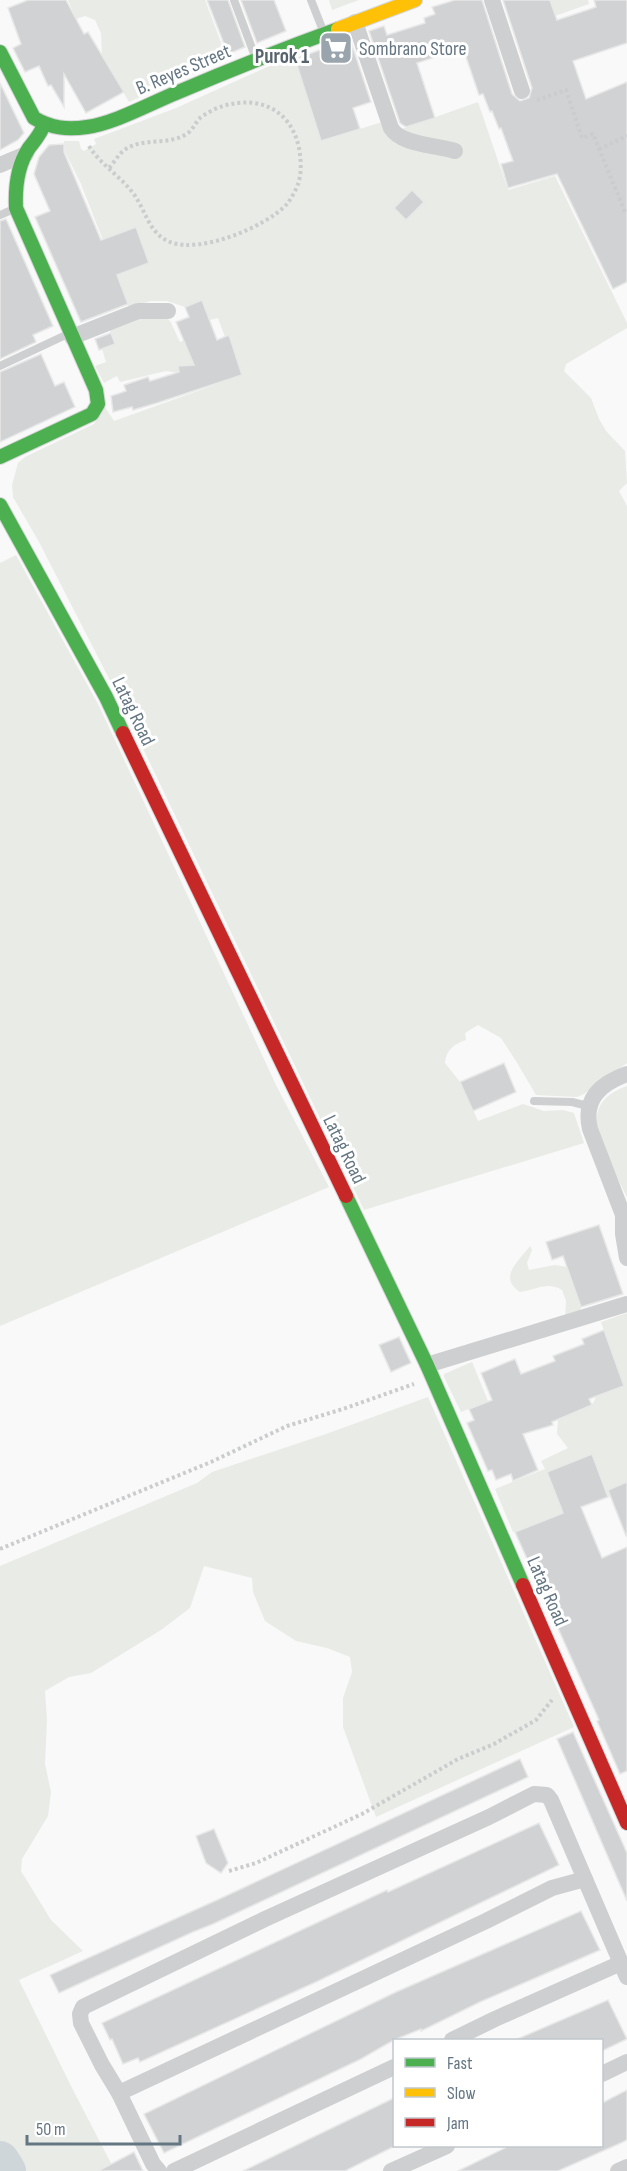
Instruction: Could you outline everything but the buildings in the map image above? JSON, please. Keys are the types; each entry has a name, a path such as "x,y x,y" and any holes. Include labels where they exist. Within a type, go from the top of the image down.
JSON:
{"street":[{"name":"B. Reyes Street","path":"44,124 64,129 88,128 256,59 415,0"},
{"path":"492,0 522,89"},
{"path":"355,21 395,134 411,141 455,151"},
{"path":"0,457 92,414 98,404 96,390 16,208 16,179 26,154 41,133 44,124 31,114 1,56"},
{"path":"0,165 26,154"},
{"path":"71,335 138,311 168,310"},
{"name":"Latag Road","path":"0,505 106,697 429,1371 570,1690 622,1801 627,1823"},
{"path":"627,1074 609,1082 595,1096 588,1106 587,1115 590,1129 621,1209 627,1258"},
{"path":"429,1371 627,1304"},
{"path":"159,2171 153,2164 119,2093 81,2023 82,2007 534,1794 547,1795 624,1970 495,2019 454,2039"},
{"path":"119,2093 486,1922 552,1888 585,1879"},
{"path":"603,2074 627,2062"},
{"path":"174,2171 393,2067"},
{"path":"391,2171 443,2147"},
{"path":"618,2171 627,2167"}],"lane":[{"path":"234,0 256,59"},
{"path":"311,0 324,33"},
{"path":"0,215 16,208"},
{"path":"0,366 71,335"},
{"path":"534,1101 572,1102 588,1106"}],"path":[{"path":"522,89 528,85 535,101 566,90 582,138 593,134 625,212 627,211"},
{"path":"88,128 90,148 109,168 133,193 153,231 171,243 199,244 220,241 262,223 288,204 298,183 301,159 296,132 283,115 267,105 247,103 223,106 200,118 190,131 179,139 132,146 121,152 109,168"},
{"path":"599,148 627,136"},
{"path":"0,1549 158,1485 287,1426 343,1409 429,1371"},
{"path":"229,1871 256,1863 362,1814 458,1759 494,1744 536,1720 551,1701 570,1690"}],"shaded area":[{"path":"68,0 205,0 223,48 208,54 211,66 129,102 102,55 101,33 95,20 85,16 76,19"},
{"path":"329,0 359,0 332,10"},
{"path":"550,0 588,0 589,4 555,16"},
{"path":"294,55 322,141 382,122 396,131 478,102 508,190 555,176 627,323 627,328 566,364 564,371 591,398 606,431 625,451 627,483 619,491 627,506 627,1063 577,1097 536,1095 501,1038 478,1025 465,1033 466,1040 451,1048 445,1063 460,1082 478,1121 523,1104 544,1111 563,1110 574,1113 584,1143 364,1210 116,692 39,542 13,497 12,485 18,463 25,457 94,424 105,407 114,421 242,375 229,336 225,337 218,318 210,320 202,301 185,307 167,301 151,301 129,307 81,184 65,152 64,141 79,141 84,151 96,144 94,139 176,108","holes":["412,190 406,219 394,208","136,227 149,263 130,270"]},
{"path":"164,317 170,321 180,342 203,333 194,373 193,365 179,366 179,373 166,371 120,382 117,376 104,383 95,366 106,362 102,349 115,344 109,328 129,319"},
{"path":"16,555 99,706 277,1087 329,1187 0,1326 0,563"},
{"path":"627,1086 627,1197 604,1151 598,1135 597,1120 600,1107 609,1095"},
{"path":"530,1246 532,1250 527,1263 529,1270 555,1265 567,1267 582,1312 565,1318 566,1301 562,1290 557,1287 547,1286 520,1292 513,1286 510,1275 516,1263"},
{"path":"627,1313 627,1489 598,1501 605,1489 591,1455 547,1472 563,1513 513,1532 495,1489 545,1469 541,1461 568,1448 557,1434 558,1420 592,1405 596,1397 624,1386 601,1322"},
{"path":"472,1362 488,1401 461,1412 444,1374"},
{"path":"428,1397 574,1727 376,1817 343,1727 343,1698 352,1672 350,1657 327,1648 296,1641 265,1621 253,1592 252,1578 204,1566 190,1608 161,1630 91,1673 69,1677 45,1691 47,1720 45,1764 51,1792 48,1816 22,1859 21,1871 51,1920 83,1951 19,1980 115,2171 0,2171 0,1566 197,1483 212,1472"}],"waterway":[{"path":"0,2160 7,2171"}],"traffic: fast":[{"path":"0,52 34,118 53,126 80,128 98,125 120,117 236,68 338,29"},
{"path":"0,457 92,414 98,404 96,390 16,208 19,169 44,124"},
{"path":"0,505 106,697 123,733"},
{"path":"346,1196 427,1365 523,1585"}],"traffic: slow":[{"path":"338,29 415,0"}],"traffic: jam":[{"path":"123,733 346,1196"},
{"path":"523,1585 627,1823"}],"place":[{"name":"Sombrano Store","path":"336,48"}],"district":[{"name":"Purok 1","path":"282,56"}]}
